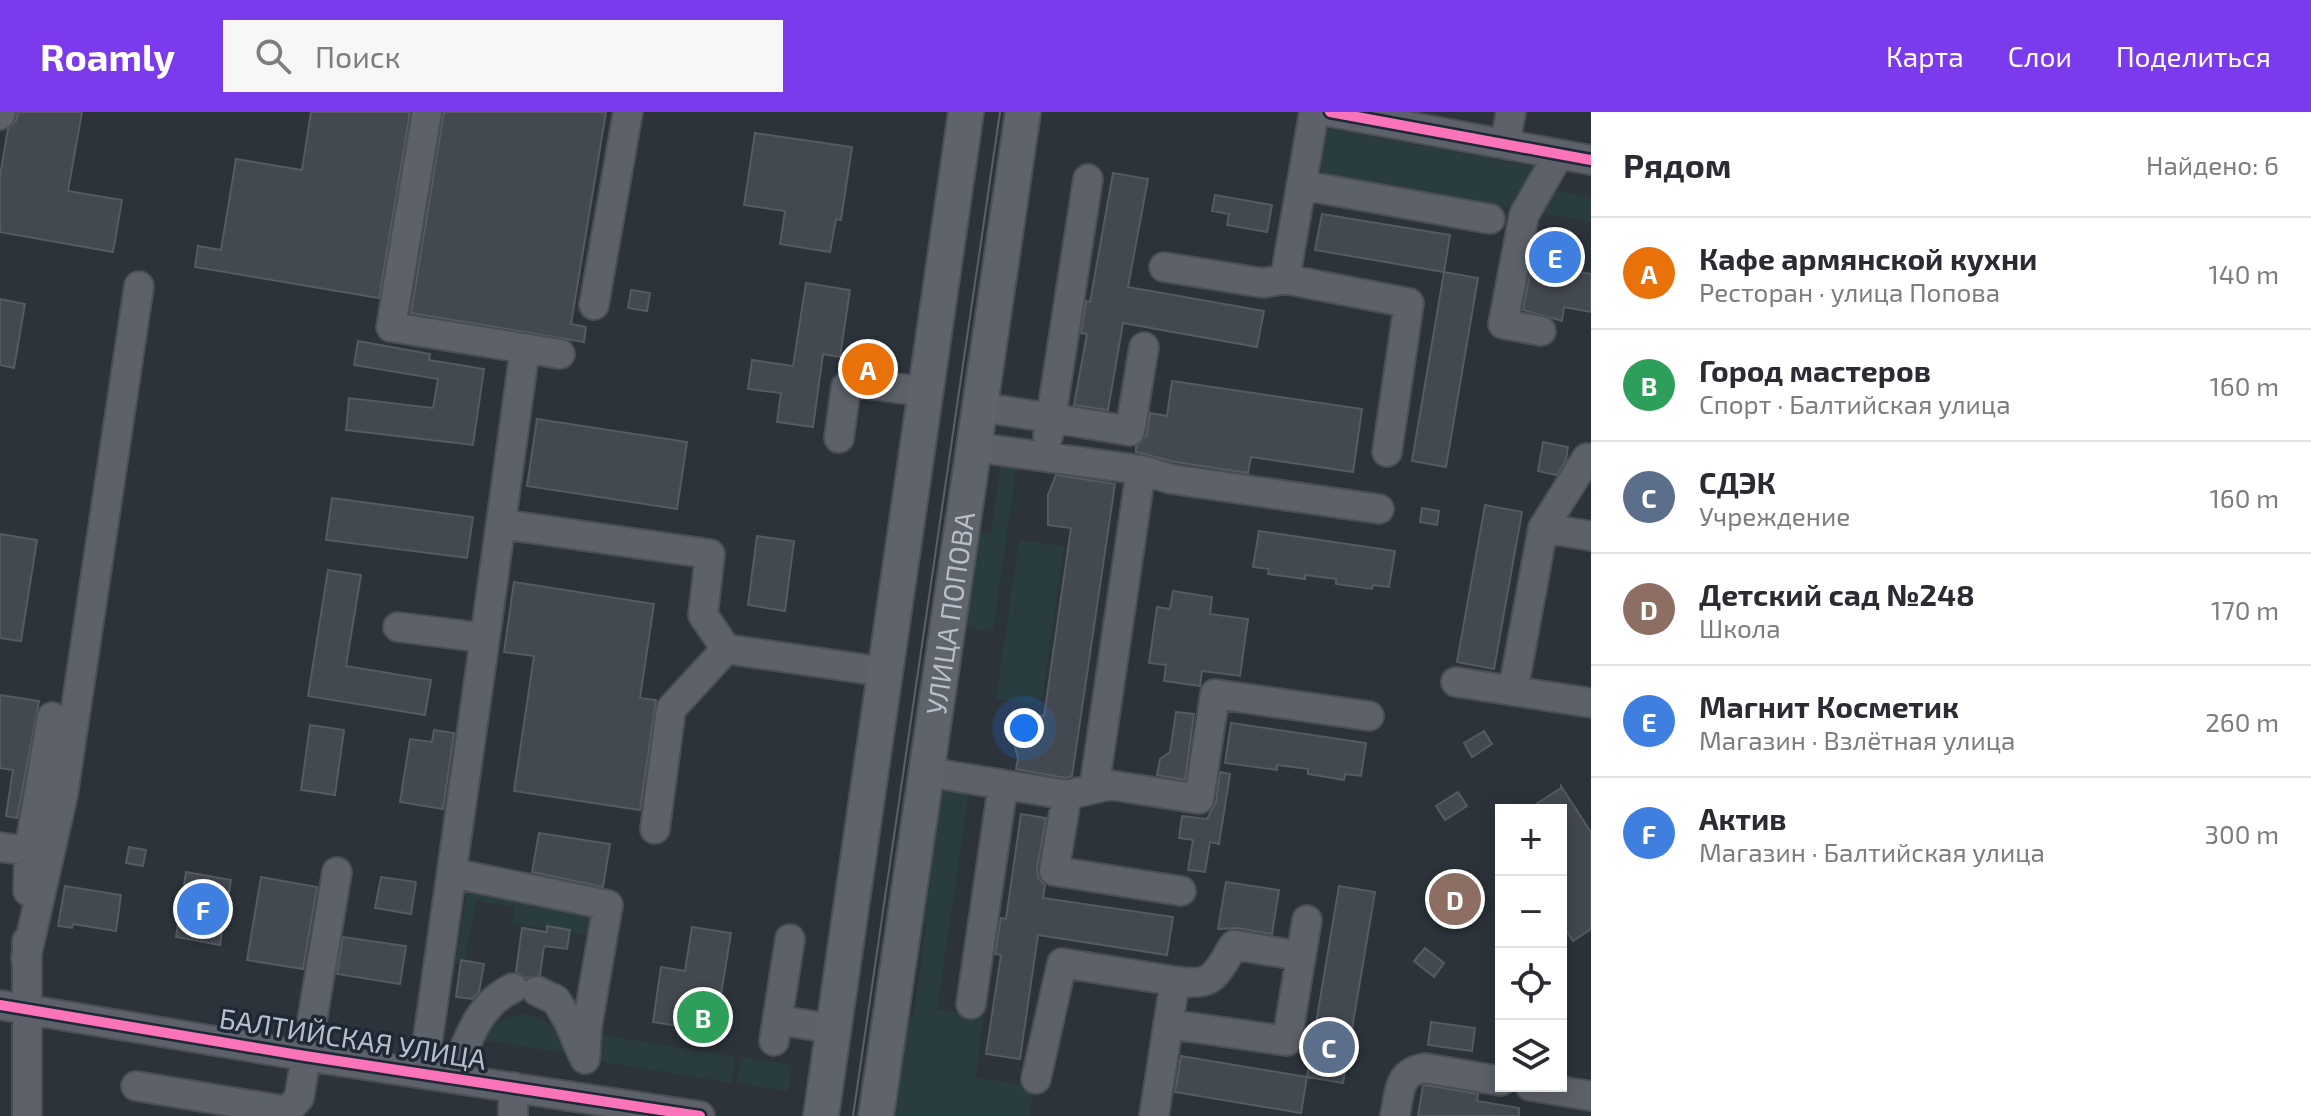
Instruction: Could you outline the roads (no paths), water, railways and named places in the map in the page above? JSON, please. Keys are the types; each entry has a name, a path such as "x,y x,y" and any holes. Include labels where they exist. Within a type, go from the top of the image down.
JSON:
{"main road":[{"name":"УЛИЦА ПОПОВА","path":"821,1116 966,112"},
{"name":"УЛИЦА ПОПОВА","path":"876,1116 1023,112"}],"street":[{"path":"427,112 391,327 560,354"},
{"path":"594,305 628,112"},
{"path":"1285,279 1301,185 1330,112 1591,160"},
{"path":"1505,144 1511,112"},
{"path":"1541,331 1503,324 1524,215 1559,154"},
{"path":"1045,457 1088,179"},
{"path":"1301,185 1490,219"},
{"path":"1164,267 1263,283 1285,279 1409,303 1387,452"},
{"path":"18,1102 13,1007 63,795 139,286"},
{"path":"980,407 1130,431 1144,347"},
{"path":"423,1073 525,348"},
{"path":"839,438 846,387 858,383 926,392"},
{"path":"974,447 1141,470 1171,479 1379,509"},
{"path":"1513,691 1543,528 1587,458 1591,459"},
{"path":"1141,470 1080,792 1054,871 1181,891"},
{"path":"501,524 710,554 703,615 726,649 885,672"},
{"path":"1543,528 1591,536"},
{"path":"398,627 485,638"},
{"path":"655,829 671,709 726,649"},
{"path":"1456,682 1591,703"},
{"path":"927,772 1003,785 1080,792 1110,785 1199,799 1215,694 1369,716"},
{"path":"26,958 29,851 52,717"},
{"path":"971,1004 1003,785"},
{"path":"0,847 29,851"},
{"path":"136,1086 287,1111 299,1098 337,872"},
{"path":"452,873 608,905 587,1027 586,1098"},
{"path":"1168,1024 1287,1041 1307,920"},
{"path":"790,939 776,1030 833,1029"},
{"path":"1036,1079 1062,963 1194,984 1215,975 1234,945 1301,956"},
{"path":"1154,1116 1175,981"},
{"path":"453,1078 486,1005 496,996 525,990 556,1000 585,1059"},
{"name":"БАЛТИЙСКАЯ УЛИЦА","path":"13,1007 305,1056 586,1098 660,1113 700,1116"},
{"path":"1395,1116 1403,1077 1412,1070 1425,1068 1495,1080"},
{"path":"513,1087 513,1116"},
{"path":"1567,1092 1591,1096"}],"tram line":[{"path":"853,1116 1000,112"}],"place":[{"name":"Магнит Косметик","path":"1555,257"},
{"name":"Кафе армянской кухни","path":"868,369"},
{"name":"Детский сад №248","path":"1455,899"},
{"name":"Актив","path":"203,909"},
{"name":"Город мастеров","path":"703,1017"},
{"name":"СДЭК","path":"1329,1047"}]}
